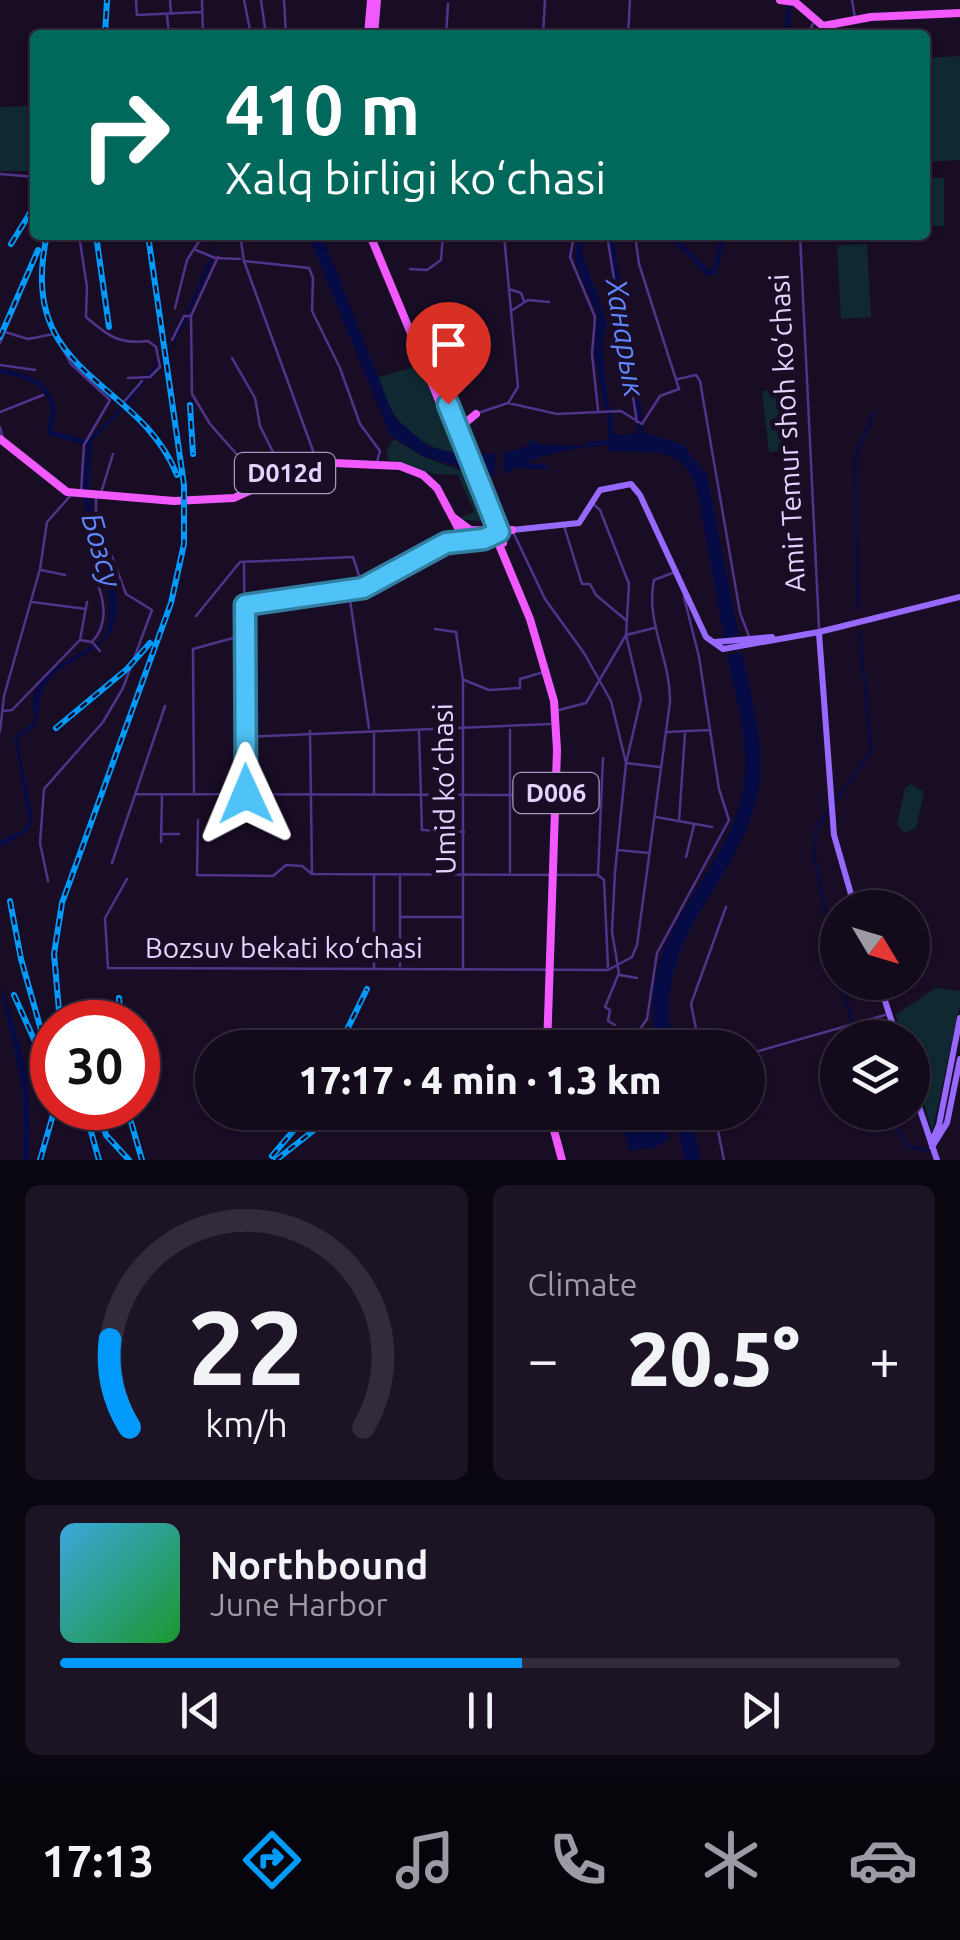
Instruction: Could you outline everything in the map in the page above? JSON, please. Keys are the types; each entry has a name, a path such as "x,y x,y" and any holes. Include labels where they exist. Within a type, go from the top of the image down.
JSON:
{"main road":[{"path":"371,30 374,0"},
{"path":"780,0 797,2 813,22 826,26 855,19 960,13"},
{"name":"D006","path":"375,240 448,404 452,423"},
{"name":"D006","path":"375,240 462,445 487,529"},
{"path":"448,404 462,414 476,414"},
{"path":"462,445 463,426 476,414"},
{"path":"1,440 61,488 78,494"},
{"name":"D012d","path":"78,494 211,501 234,498 316,461 377,462 426,476 461,540"},
{"path":"461,540 487,529 512,530 583,520 605,487 626,483 635,488 703,631 726,646 819,630 960,596"},
{"name":"D006","path":"476,484 487,529 503,547 542,640 559,710 550,1030"},
{"name":"D012d","path":"450,514 487,529"},
{"path":"484,539 487,529"},
{"path":"461,540 484,539 503,547 505,536 512,530"},
{"name":"D006","path":"503,547 547,671 557,723 558,796"},
{"name":"Amir Temur shoh ko‘chasi","path":"819,630 835,842 850,890"},
{"path":"885,1000 891,1020"},
{"path":"932,1145 957,1047 960,1018"},
{"path":"932,1145 947,1123 960,1059"},
{"path":"552,1130 560,1160"},
{"path":"927,1130 937,1160"}],"street":[{"path":"136,0 138,15 202,12"},
{"path":"169,30 170,0"},
{"path":"202,0 203,30"},
{"path":"244,0 250,30"},
{"path":"261,0 265,30"},
{"path":"284,0 286,30"},
{"path":"543,30 546,0"},
{"path":"628,30 630,0"},
{"path":"852,0 855,19"},
{"path":"446,30 448,4"},
{"path":"809,30 813,22"},
{"path":"0,174 30,176"},
{"path":"80,240 87,288 86,317 110,338 130,344 152,342 158,356 160,366 123,402 112,396"},
{"path":"175,308 187,260 200,240"},
{"path":"242,240 244,260 316,461"},
{"path":"410,269 427,270 442,260 443,240"},
{"path":"504,240 518,382 508,403"},
{"path":"573,240 570,256 594,317 592,354 598,412"},
{"path":"608,240 639,424"},
{"path":"636,240 638,264 679,389 660,396 639,424"},
{"name":"Amir Temur shoh ko‘chasi","path":"800,240 819,630"},
{"path":"195,248 201,255 306,266 313,278 312,311 340,368 359,422 380,451 377,462"},
{"path":"216,257 192,316 188,361 193,398 263,484"},
{"path":"508,289 521,293 524,303"},
{"path":"0,343 20,296"},
{"path":"510,311 524,303 548,302"},
{"path":"172,340 184,316 192,316"},
{"path":"0,731 40,569 47,522 78,494 84,445 110,400 71,364 54,334 28,339 4,332"},
{"path":"232,358 255,398 262,433 283,474"},
{"path":"0,365 35,370"},
{"path":"128,378 136,375 143,380"},
{"path":"676,379 696,376 700,381 748,641"},
{"path":"0,412 43,396"},
{"path":"452,423 508,403 557,414 609,411 631,416 639,424"},
{"path":"0,426 1,440"},
{"path":"48,881 40,843 44,789 103,722 123,688 152,610 126,594 96,514 98,494 113,454"},
{"path":"559,710 586,703 626,635 630,584 600,510 592,504"},
{"path":"564,525 582,584 590,584 628,622"},
{"path":"512,530 544,599 611,701 626,763"},
{"path":"245,605 363,588 446,543 461,540"},
{"path":"446,543 449,548 445,556 461,540"},
{"path":"196,616 235,563 353,557 363,588"},
{"path":"244,564 246,794"},
{"path":"40,569 65,575"},
{"path":"603,758 598,875 605,891 603,934 608,970 632,958 638,945 670,683 649,600 654,580 676,571"},
{"path":"92,642 104,618 103,596 94,574"},
{"path":"639,1030 647,1019 657,953 730,820 719,789 681,580"},
{"path":"348,590 372,729 374,794"},
{"path":"30,602 86,608"},
{"path":"3,712 12,710 80,640 87,602"},
{"path":"626,635 655,627"},
{"name":"Umid ko‘chasi","path":"435,629 456,632 463,680 464,968"},
{"path":"614,1024 608,1021 610,1010 605,1007 618,975 612,932 618,850 626,763 641,698 641,682 626,635"},
{"path":"194,794 194,649 244,636"},
{"path":"80,640 92,642 100,650"},
{"path":"463,680 501,691 520,688 520,679 547,671"},
{"path":"112,863 165,706"},
{"path":"245,737 310,731 510,728 557,723"},
{"path":"510,728 510,875"},
{"path":"419,729 419,795 424,832 465,832"},
{"path":"666,732 710,730"},
{"path":"310,731 312,874"},
{"path":"679,820 684,734"},
{"path":"626,763 661,767"},
{"path":"136,794 558,796"},
{"path":"161,842 162,794"},
{"path":"655,817 712,826"},
{"path":"198,820 198,875 273,876 286,865 302,866 312,874 598,875"},
{"path":"686,856 694,824"},
{"path":"161,834 179,834"},
{"path":"618,850 650,853"},
{"path":"374,874 374,968"},
{"path":"400,875 400,968"},
{"name":"Bozsuv bekati ko‘chasi","path":"127,879 105,918 108,968 552,966 608,970"},
{"path":"696,1030 691,1004 726,907"},
{"path":"400,917 464,917"},
{"path":"618,975 636,978"},
{"path":"765,1049 889,1014"},
{"path":"718,1130 724,1160"}],"shaded area":[{"path":"960,56 960,160 930,162 930,58"},
{"path":"30,106 30,171 0,171 0,107"},
{"path":"930,178 944,178 944,226 930,226"},
{"path":"867,244 871,317 841,319 837,245"},
{"path":"421,365 456,453 427,444 405,428 376,378"},
{"path":"780,389 787,450 769,452 762,391"},
{"path":"394,439 424,457 463,471 481,521 457,519 474,512 458,475 434,474 388,460 386,452"},
{"path":"911,784 924,792 916,828 904,833 897,824 905,788"},
{"path":"935,988 960,991 932,1132 930,1020 898,1020 896,1015 918,1000 930,1000 930,991"}],"water":[{"name":"Бозсу","path":"220,240 175,343 121,412 93,440 90,501 114,578 115,621 101,643 66,665 47,683 36,726 17,738 33,818 28,831 0,847 0,841 23,830 29,820 14,737 34,722 37,688 53,670 104,638 108,622 108,591 84,498 89,439 117,412 173,344"},
{"path":"310,240 324,240 394,417 429,447 456,453 495,454 495,476 424,457 390,435"},
{"path":"577,240 583,240 582,252 607,323 602,343 609,410 604,407 594,350 598,316 575,261"},
{"path":"643,433 682,444 707,475 739,635 724,638 691,475 683,464 662,454 609,451 608,436"},
{"path":"531,440 544,445 599,446 550,454 505,475 504,453 528,446"},
{"path":"742,652 754,706 761,761 757,797 746,831 684,944 673,974 671,1030 656,1030 653,1008 657,972 668,939 720,850 735,818 744,784 743,736 727,655"},
{"path":"0,985 25,1070 30,1112 29,1160 23,1160 23,1093"},
{"path":"624,1130 668,1130 670,1139 654,1148 629,1150"},
{"path":"678,1130 693,1130 701,1160 685,1160"}],"waterway":[{"name":"Ханарык","path":"787,30 790,0"},
{"name":"Ханарык","path":"611,240 637,387 641,438"},
{"name":"Ханарык","path":"676,240 708,273 715,271 722,240"},
{"path":"0,371 26,377 46,391 53,408 50,433 89,443"},
{"path":"609,409 611,436 618,437"},
{"path":"858,610 855,458 874,412"},
{"path":"589,444 613,442"},
{"path":"504,464 545,467"},
{"path":"821,890 815,861 816,828 871,752 860,633"},
{"path":"846,1000 852,1020"},
{"path":"897,1130 909,1146 929,1151"}],"railway":[{"path":"105,30 107,0"},
{"path":"11,244 30,213"},
{"path":"46,240 42,282 48,319 64,348 85,372 136,416 159,442 177,475"},
{"path":"97,240 109,327"},
{"path":"58,1000 54,954 62,903 171,603 184,544 184,485 149,240"},
{"path":"0,337 38,250"},
{"path":"190,405 193,454"},
{"path":"56,728 127,669 150,643"},
{"path":"10,901 33,1000"},
{"path":"347,1030 367,989"},
{"path":"14,995 30,1031"},
{"path":"40,1160 49,1130"},
{"path":"91,1130 99,1160"},
{"path":"104,1130 129,1160"},
{"path":"133,1130 142,1160"},
{"path":"272,1156 294,1130"},
{"path":"276,1160 314,1130"}],"route":[{"path":"246,794 245,605 363,588 390,569 446,543 484,539 499,532 448,404"}]}
